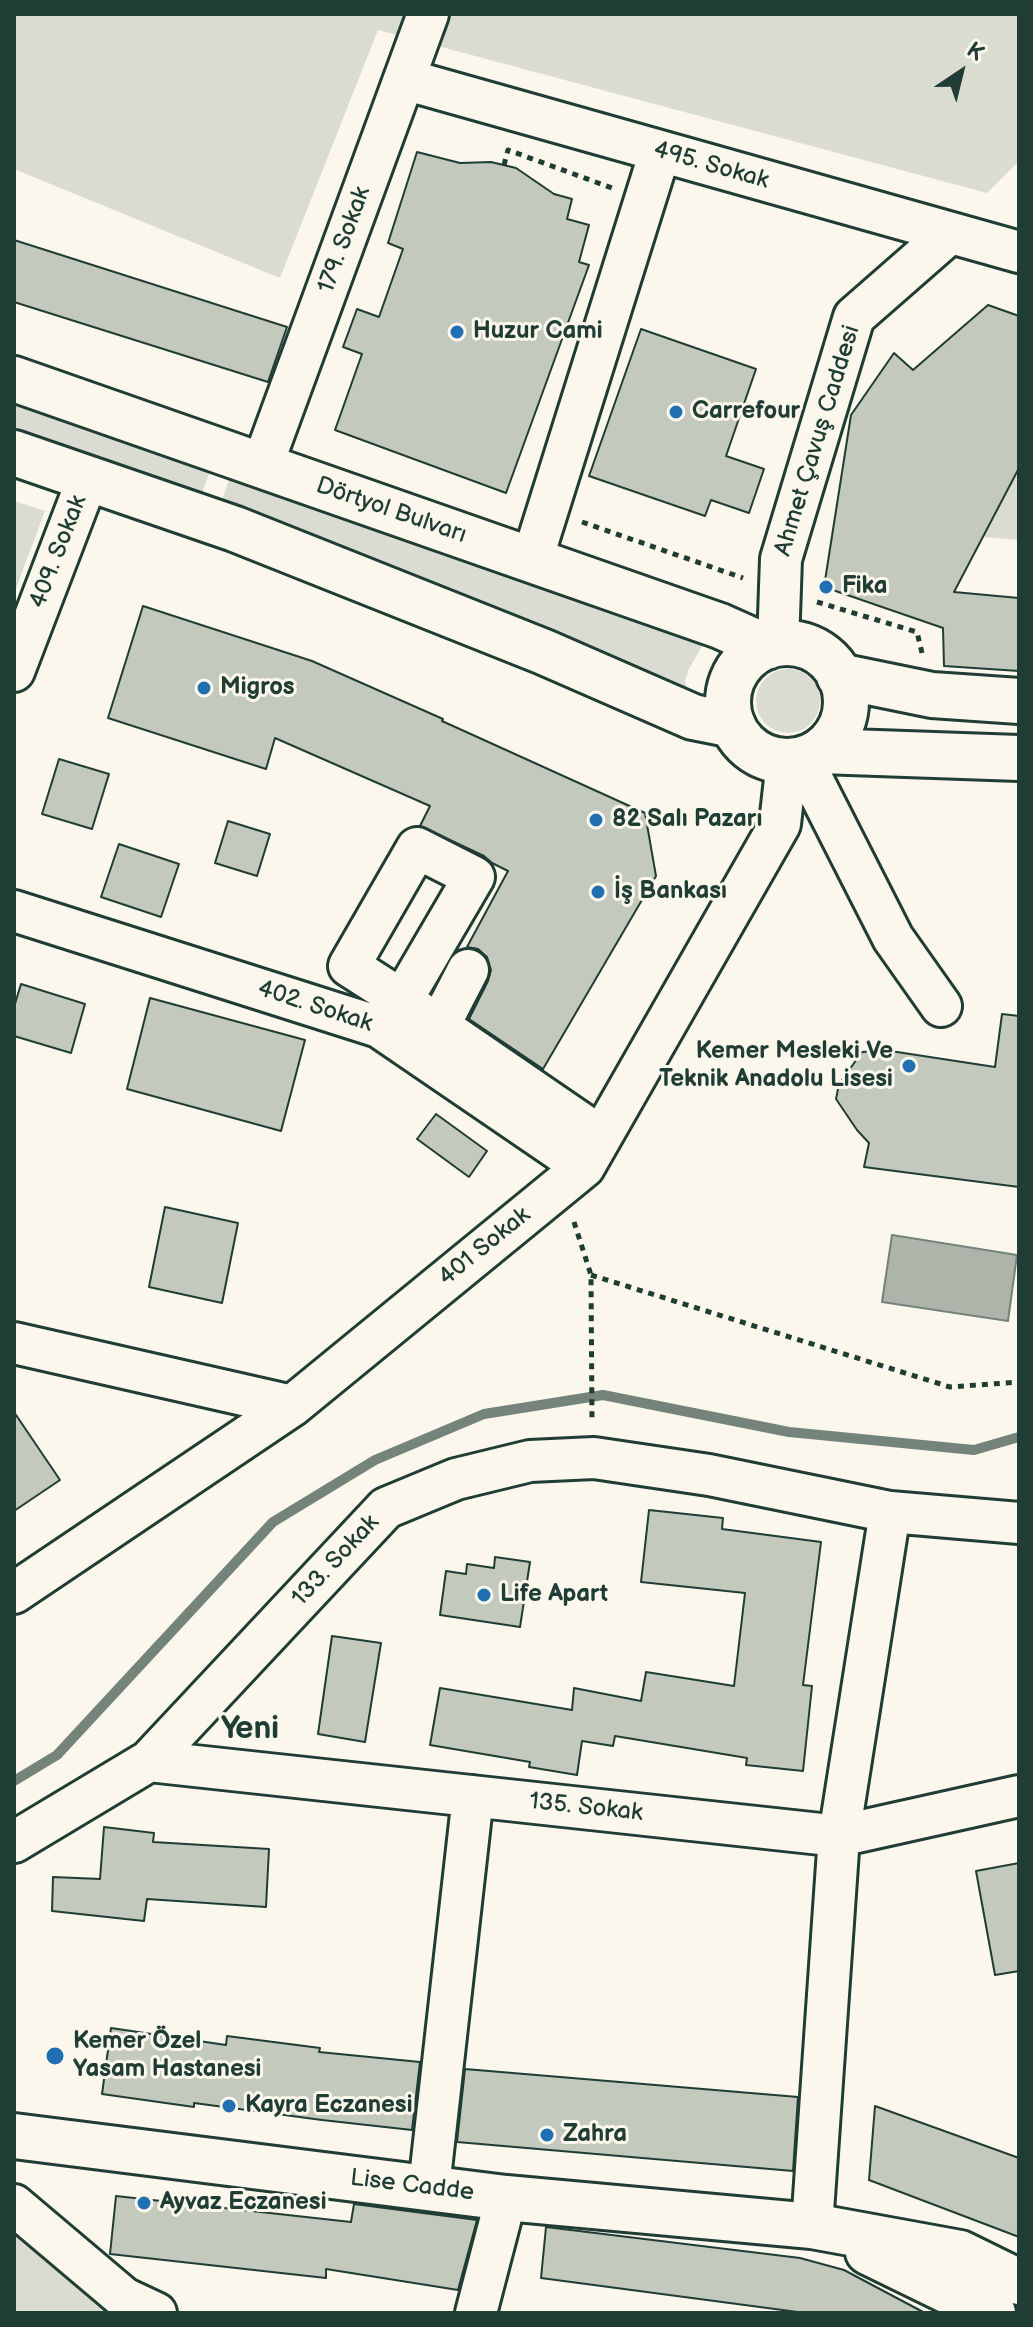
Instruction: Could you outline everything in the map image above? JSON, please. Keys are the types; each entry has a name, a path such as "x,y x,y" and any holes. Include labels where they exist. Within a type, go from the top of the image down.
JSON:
{"main road":[{"name":"Dörtyol Bulvarı","path":"14,379 773,646"},
{"path":"14,453 235,529 544,652 693,717 733,725"},
{"path":"803,757 834,738 842,724 846,700 839,676 830,662 816,651 804,646 773,646 749,657 736,673 729,692 728,708 733,725 745,744 771,759 1019,758"},
{"path":"839,676 932,695 1019,701"},
{"name":"Lise Cadde","path":"14,2136 506,2198 812,2226 960,2253 1019,2282"},
{"name":"Lise Cadde","path":"812,2226 993,2313"}],"street":[{"name":"179. Sokak","path":"262,466 428,14"},
{"name":"495. Sokak","path":"404,79 950,233 1015,247"},
{"path":"532,560 660,152"},
{"name":"Ahmet Çavuş Caddesi","path":"773,646 781,559 854,317 950,233"},
{"name":"409. Sokak","path":"14,671 88,478"},
{"path":"803,757 893,938 941,1006"},
{"name":"401 Sokak","path":"14,1593 292,1406 582,1163 780,824 803,757"},
{"name":"402. Sokak","path":"14,911 379,1027 582,1163"},
{"path":"439,1026 468,970"},
{"path":"402,1000 439,1026 582,1163"},
{"path":"14,1343 292,1406"},
{"name":"133. Sokak","path":"14,1842 149,1761 386,1508 456,1479 530,1461 594,1458 709,1475 890,1512 1019,1523"},
{"path":"812,2226 839,1836 890,1512"},
{"name":"135. Sokak","path":"149,1761 839,1836 1019,1796"},
{"path":"429,2187 473,1796"},
{"path":"476,2313 506,2198"},
{"path":"14,2205 124,2298 156,2313"}],"path":[{"path":"504,165 508,150 612,188"},
{"path":"582,1163 591,1275 593,1428"},
{"path":"591,1275 950,1387 1019,1382"}],"shaded area":[{"path":"14,14 1019,14 1019,161 987,193 378,30 280,278 14,169"},
{"path":"14,403 210,471 200,498 14,431"},
{"path":"1019,468 1019,540 983,537"},
{"path":"230,477 622,618 703,644 688,671 685,681 687,691 220,506"},
{"path":"14,501 45,511 14,594"},
{"path":"788,669 806,675 814,683 820,701 814,719 806,727 788,733 770,727 762,719 756,701 762,683 770,675"},
{"path":"892,1235 1017,1255 1008,1321 882,1302"},
{"path":"14,2224 48,2249 68,2277 112,2313 14,2313"}],"building":[{"name":"Huzur Cami","path":"417,152 460,163 491,162 516,168 554,194 572,199 567,219 589,225 579,262 589,265 506,493 335,430 362,354 343,347 357,309 379,317 403,249 388,243"},
{"path":"14,240 287,327 268,382 14,302"},
{"path":"988,305 1019,316 1019,468 954,592 1019,598 1019,671 944,666 943,628 824,587 851,415 894,353 913,370"},
{"name":"Carrefour","path":"641,329 756,369 726,456 764,469 749,513 711,500 705,516 589,476"},
{"path":"143,606 312,661 645,813 656,876 543,1069 469,1019 491,970 487,957 478,949 467,947 508,871 484,856 420,826 430,806 275,738 266,769 108,718"},
{"path":"59,759 109,774 92,829 42,814"},
{"path":"228,821 270,834 257,876 215,863"},
{"path":"119,844 179,864 161,917 101,897"},
{"path":"21,984 85,1004 71,1053 14,1036 14,1007"},
{"path":"150,998 305,1040 281,1131 127,1089"},
{"name":"Kemer Mesleki Ve Teknik Anadolu Lisesi","path":"1002,1014 1019,1016 1019,1187 864,1167 869,1143 836,1099 839,1084 862,1052 884,1050 995,1067"},
{"path":"436,1114 487,1151 469,1177 417,1139"},
{"path":"165,1207 238,1223 222,1303 149,1287"},
{"path":"14,1412 60,1480 14,1511"},
{"path":"649,1510 723,1518 722,1529 821,1542 803,1685 812,1686 803,1771 746,1765 747,1758 615,1736 613,1746 582,1741 577,1775 529,1767 530,1762 430,1745 440,1688 572,1710 574,1688 641,1701 646,1672 734,1686 745,1593 641,1582"},
{"name":"Life Apart","path":"495,1557 530,1562 520,1627 440,1615 446,1571 466,1574 467,1564 494,1568"},
{"path":"332,1636 381,1643 365,1742 318,1734"},
{"path":"104,1827 154,1833 153,1842 269,1849 266,1907 147,1899 144,1921 52,1911 53,1877 100,1879"},
{"path":"1019,1863 1019,1971 995,1975 976,1871"},
{"path":"111,2028 226,2045 227,2036 320,2048 319,2052 420,2062 412,2130 102,2094"},
{"path":"465,2069 798,2097 793,2171 457,2142"},
{"path":"875,2106 1019,2158 1019,2237 869,2180"},
{"path":"116,2196 351,2222 354,2204 477,2220 458,2290 326,2269 326,2278 110,2254"},
{"path":"546,2227 800,2258 844,2270 925,2313 805,2313 541,2278"}],"waterway":[{"path":"14,1781 57,1755 273,1522 375,1460 484,1414 603,1395 789,1432 974,1450 1019,1437"}],"place":[{"name":"Huzur Cami","path":"457,332"},
{"name":"Carrefour","path":"676,412"},
{"name":"Fika","path":"826,587"},
{"name":"Migros","path":"204,688"},
{"name":"82 Salı Pazarı","path":"596,820"},
{"name":"İş Bankası","path":"598,892"},
{"name":"Kemer Mesleki Ve Teknik Anadolu Lisesi","path":"909,1066"},
{"name":"Life Apart","path":"484,1595"},
{"name":"Kemer Özel Yasam Hastanesi","path":"55,2056"},
{"name":"Kayra Eczanesi","path":"229,2106"},
{"name":"Zahra","path":"547,2135"},
{"name":"Ayvaz Eczanesi","path":"144,2203"}],"district":[{"name":"Yeni","path":"250,1730"}]}
